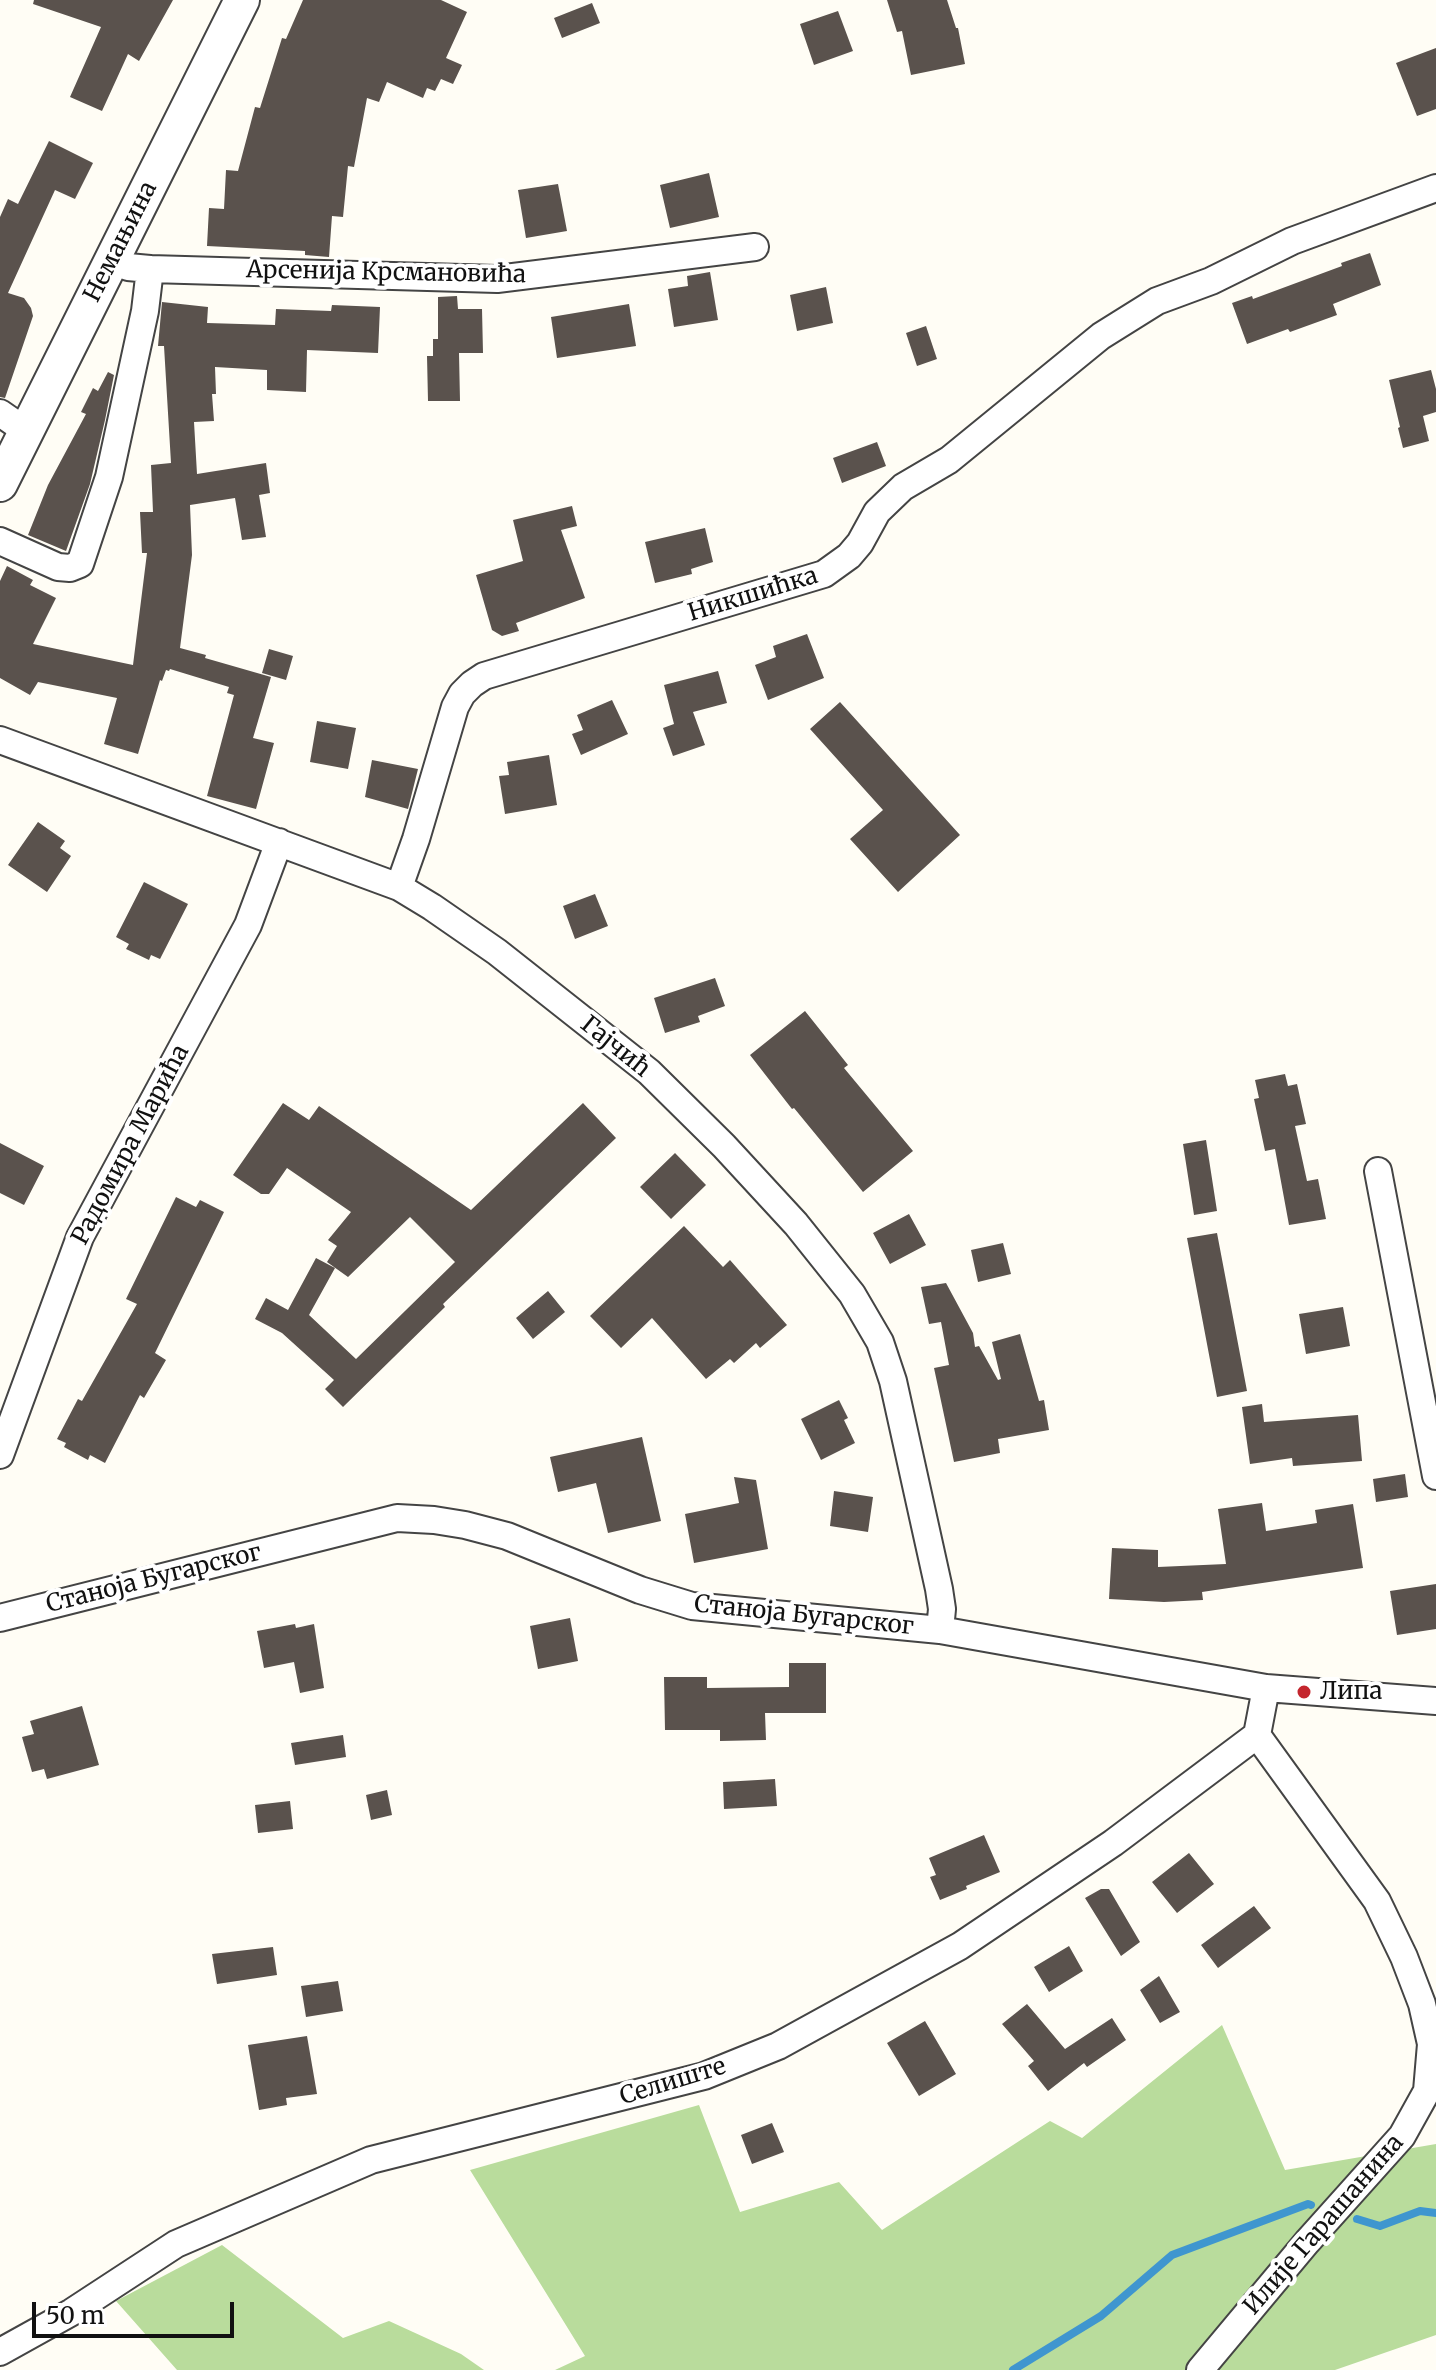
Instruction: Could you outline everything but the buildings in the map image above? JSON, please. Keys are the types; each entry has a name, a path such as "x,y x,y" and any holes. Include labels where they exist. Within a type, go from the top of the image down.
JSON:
{"street":[{"name":"Немањина","path":"0,484 13,422 111,260 242,0"},
{"name":"Никшићка","path":"399,887 455,707 472,684 484,676 824,574 849,556 889,498 949,460 1101,336 1157,301 1211,281 1292,241 1436,188"},
{"name":"Арсенија Крсмановића","path":"111,260 128,267 150,269 497,279 755,247"},
{"path":"0,541 58,567 70,568 80,564 109,477 145,311 150,269"},
{"name":"Гајчић","path":"0,740 399,887 497,952 649,1072 724,1146 796,1224 852,1294 880,1342 893,1381 939,1589 942,1609 940,1630"},
{"name":"Радомира Марића","path":"0,1455 80,1237 248,925 279,842"},
{"path":"1378,1171 1436,1476"},
{"name":"Станоја Бугарског","path":"0,1618 397,1518 434,1520 507,1536 640,1590 692,1606 940,1630 1266,1688 1436,1701"},
{"path":"1257,1735 1266,1688"},
{"name":"Селиште","path":"0,2352 72,2312 176,2244 371,2160 704,2076 778,2046 960,1946 1113,1843 1257,1735"},
{"name":"Илије Гарашанина","path":"1200,2370 1307,2242 1402,2136 1427,2091 1431,2044 1422,2004 1404,1957 1377,1901 1257,1735"}],"green space":[{"path":"1222,2025 1285,2170 1436,2144 1436,2335 1335,2370 555,2370 585,2356 470,2170 699,2105 740,2212 839,2182 882,2230 1050,2121 1082,2138"},
{"path":"222,2245 343,2338 389,2321 461,2354 484,2370 177,2370 116,2301"}],"waterway":[{"path":"1013,2370 1101,2316 1172,2255 1311,2205"},
{"path":"1357,2219 1380,2226 1420,2211 1436,2213"}],"place":[{"name":"Липа","path":"1304,1692"}]}
